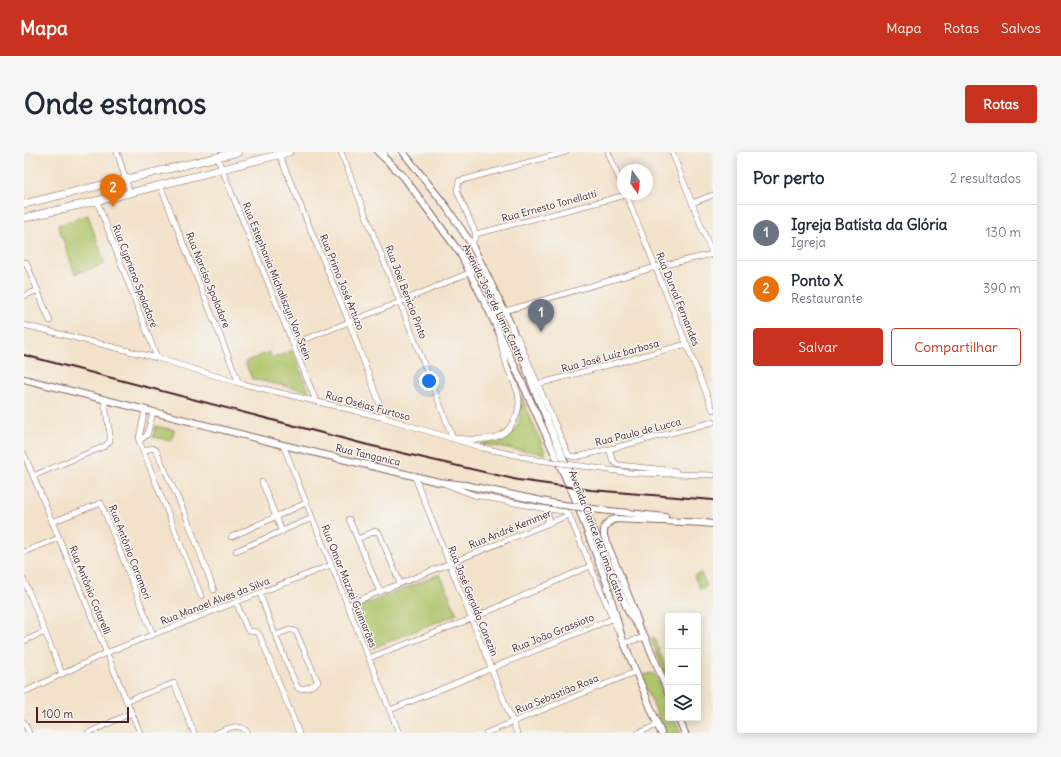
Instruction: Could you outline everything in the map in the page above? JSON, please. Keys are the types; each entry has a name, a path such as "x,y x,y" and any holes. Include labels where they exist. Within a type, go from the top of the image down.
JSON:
{"main road":[{"path":"24,204 238,152"},
{"path":"24,218 130,193 221,168 289,152"}],"street":[{"path":"117,152 130,193"},
{"name":"Rua Joel Benício Pinto","path":"341,152 453,438"},
{"name":"Avenida José de Lima Castro","path":"378,152 403,176 460,253 527,393"},
{"name":"Avenida José de Lima Castro","path":"403,152 445,205 472,245 510,323 536,387"},
{"path":"472,245 476,234 457,191 459,181 566,152"},
{"path":"608,152 617,174"},
{"path":"491,315 656,267 713,255 672,152"},
{"name":"Rua Primo José Artuzo","path":"279,154 349,322 385,418"},
{"name":"Rua Estephania Michaliszyn Von Stein","path":"217,157 316,401"},
{"name":"Rua Narciso Spoladore","path":"160,184 239,383"},
{"path":"692,203 713,195"},
{"name":"Rua Ernesto Tonellatti","path":"476,234 617,196"},
{"name":"Rua Durval Fernandes","path":"628,200 713,410"},
{"name":"Rua Cypriano Spoladore","path":"97,201 157,358"},
{"path":"24,263 26,262 50,321"},
{"path":"293,344 483,268"},
{"path":"24,296 38,290"},
{"name":"Rua Oséias Furtoso","path":"24,325 157,358 239,383 385,418 483,448 538,460 631,473 713,475"},
{"path":"453,438 496,438 509,429 516,418 518,395 507,366 499,334"},
{"name":"Rua José Luíz barbosa","path":"536,387 687,344"},
{"name":"Rua Tanganica","path":"24,379 283,445 439,482 465,485 556,504 648,514 713,524"},
{"name":"Rua Paulo de Lucca","path":"536,387 570,456 576,457 610,449 713,422"},
{"name":"Avenida Clarice de Lima Castro","path":"536,387 629,613 640,627 665,685"},
{"name":"Avenida Clarice de Lima Castro","path":"527,393 574,496 607,584 623,640 661,733"},
{"path":"33,476 105,446 110,441 104,399"},
{"path":"145,410 139,438 140,442 201,596"},
{"path":"140,442 147,435 153,412"},
{"name":"Rua Omar Mazzei Guimarães","path":"283,445 399,733"},
{"path":"143,451 152,448 156,450 186,516 214,590"},
{"path":"610,449 614,463 619,465 713,475"},
{"name":"Rua Antônio Cotarelli","path":"24,454 140,733"},
{"name":"Rua José Geraldo Canezin","path":"414,476 517,733"},
{"path":"262,482 282,532"},
{"path":"439,482 474,495 564,511 569,515 612,619 623,640 645,637"},
{"name":"Rua Antônio Caramori","path":"52,522 102,503 153,635"},
{"path":"231,537 306,504"},
{"path":"546,509 549,518 546,524"},
{"name":"Rua André Kemmer","path":"347,605 569,515"},
{"path":"236,551 312,518"},
{"path":"350,519 380,592"},
{"path":"640,627 604,536 606,524 616,519 706,523"},
{"path":"358,539 375,531 379,532 400,583"},
{"path":"24,552 59,538"},
{"name":"Rua Manoel Alves da Silva","path":"24,692 106,653 331,565"},
{"path":"369,658 471,619 590,566"},
{"path":"24,580 62,674"},
{"path":"260,593 276,635 297,687 302,689 315,684 318,681 296,632 289,630 276,635"},
{"path":"236,602 247,629 249,631 257,632 260,636 299,733"},
{"name":"Rua João Grassioto","path":"390,710 612,619"},
{"path":"24,641 45,632"},
{"name":"Rua Sebastião Rosa","path":"486,733 635,672"},
{"path":"126,701 174,682 194,733"},
{"path":"88,733 132,714"},
{"path":"679,721 685,733"},
{"path":"24,722 29,733"},
{"path":"638,733 658,725"},
{"path":"216,733 233,726 240,726 247,730 248,733"}],"green space":[{"path":"88,215 105,264 75,274 58,225"},
{"path":"292,351 309,391 252,379 245,362 269,352 272,358"},
{"path":"521,395 546,454 479,444 510,437 519,423"},
{"path":"156,426 174,430 172,441 153,437"},
{"path":"701,573 707,586 700,589 694,576"},
{"path":"440,574 457,614 373,648 356,608"},
{"path":"654,638 665,665 665,674 651,640"},
{"path":"652,673 657,677 665,696 665,721 675,721 681,733 665,733 642,677"}],"railway":[{"path":"24,355 368,445 518,480 591,490 713,500"}],"place":[{"name":"Ponto X","path":"113,207"},
{"name":"Igreja Batista da Glória","path":"541,332"}]}
